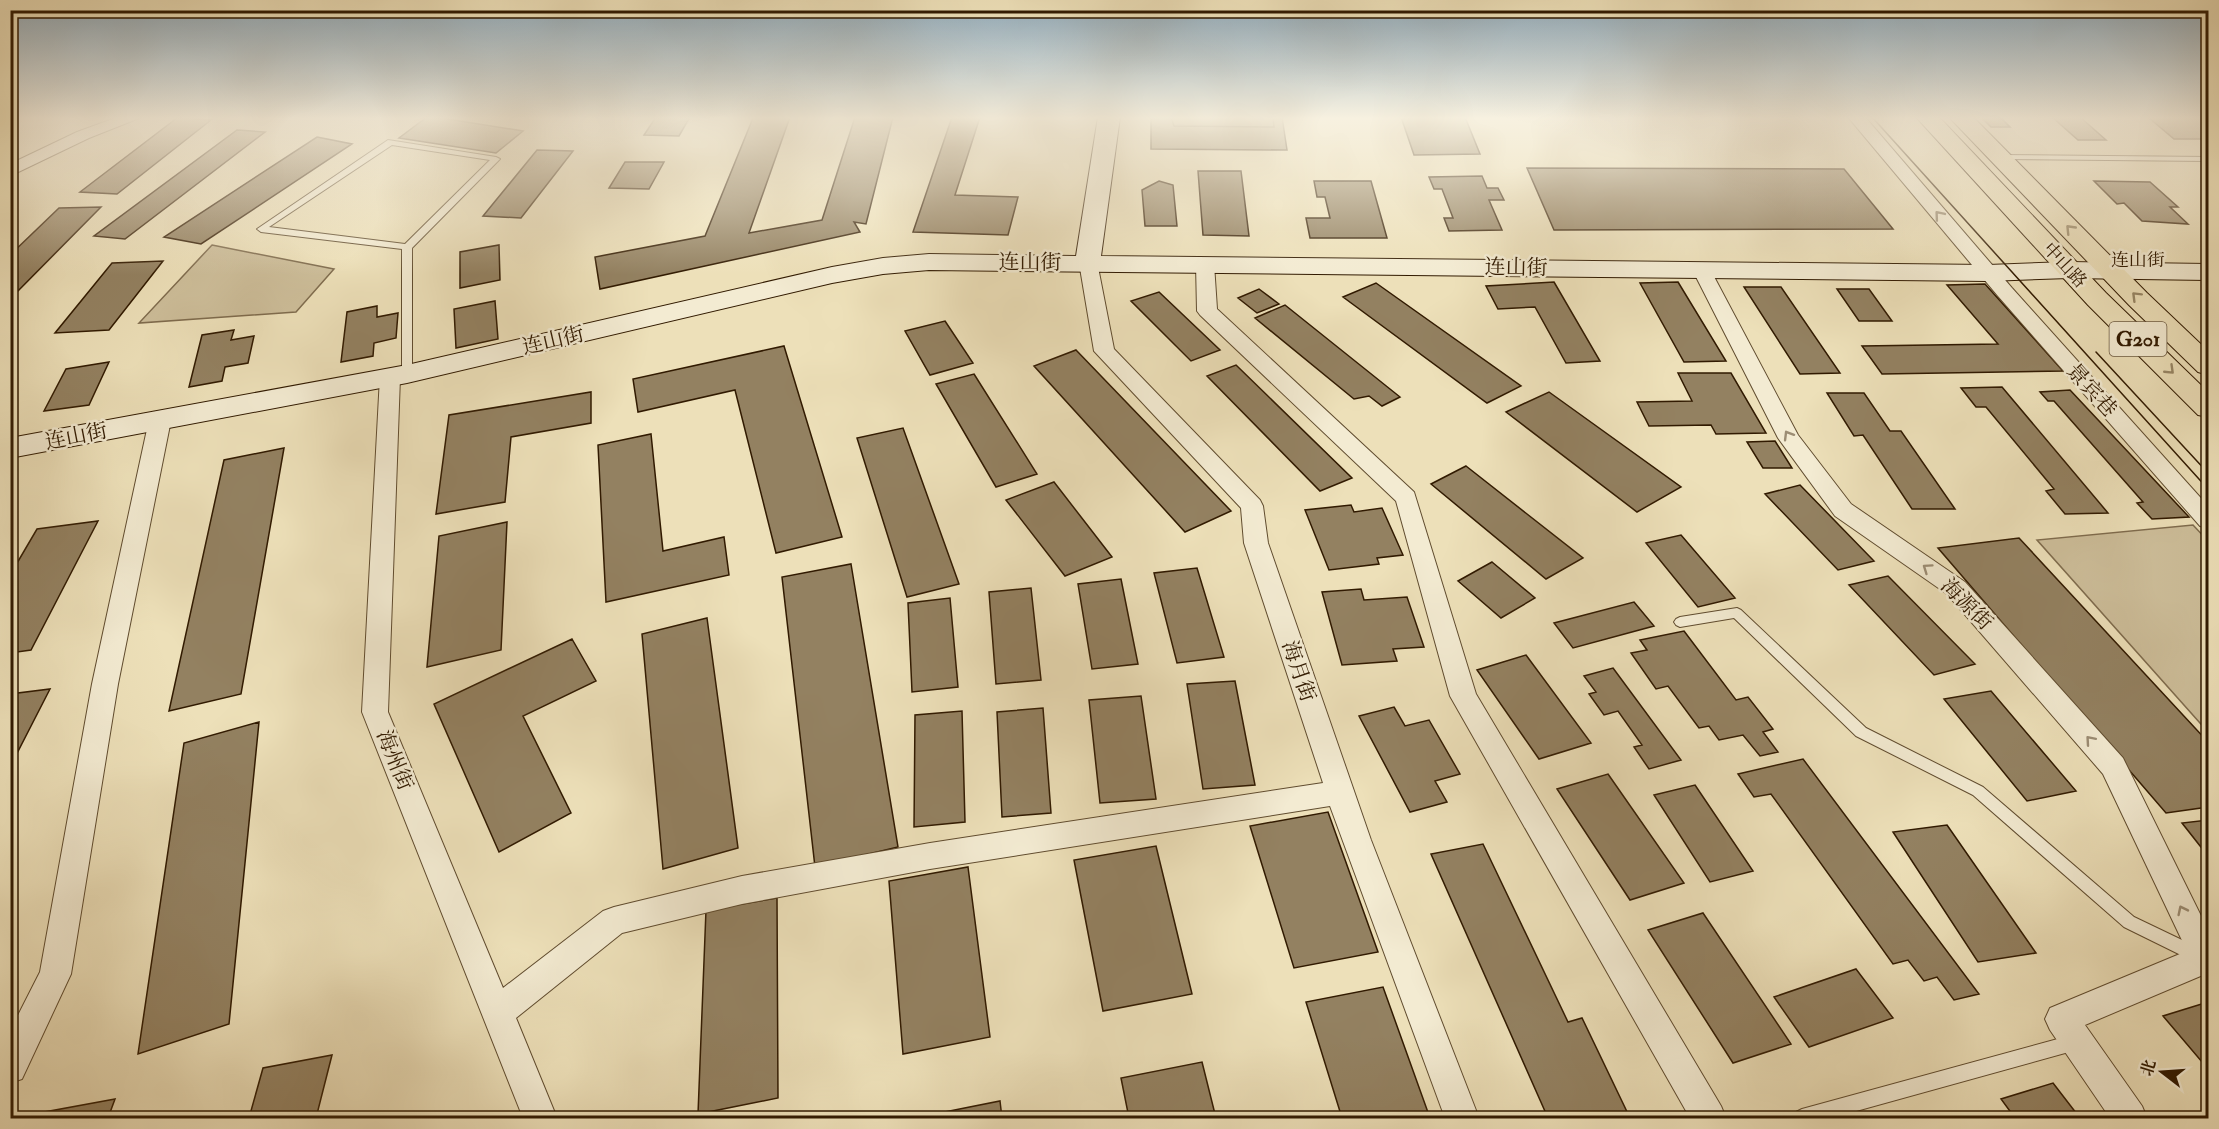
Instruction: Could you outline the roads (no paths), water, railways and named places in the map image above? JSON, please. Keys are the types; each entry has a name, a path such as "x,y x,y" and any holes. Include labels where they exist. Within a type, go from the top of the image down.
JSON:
{"highway":[{"name":"中山路","path":"1977,170 2069,270 2208,408"},
{"name":"中山路","path":"2011,170 2208,366"}],"street":[{"path":"1088,262 1101,170"},
{"name":"景宾巷","path":"1901,170 2208,520"},
{"name":"连山街","path":"10,448 399,375 883,266 929,262 1701,269 1983,266 2069,270 2105,265 2208,260"},
{"name":"海月街","path":"1088,262 1104,351 1252,506 1256,543 1340,792 1462,1119"},
{"path":"1205,264 1207,311 1406,498 1463,696 1709,1119"},
{"name":"连山街","path":"2105,265 2208,272"},
{"name":"海源街","path":"1701,269 1789,438 1843,510 1956,588 2113,766 2207,961"},
{"name":"海州街","path":"399,375 375,712 540,1119"},
{"path":"10,1067 55,974 105,684 160,420"},
{"path":"505,1007 614,921 742,890 930,856 1340,792"},
{"path":"2130,1119 2061,1019 2207,961"}],"lane":[{"path":"350,170 261,229 407,247"},
{"path":"399,375 407,247 485,170"},
{"path":"1680,622 1737,613 1861,732 1978,791 2129,922 2207,961"},
{"path":"1802,1119 2077,1042"}],"tram line":[{"path":"1920,170 2208,489"},
{"path":"2096,352 2208,473"}]}
